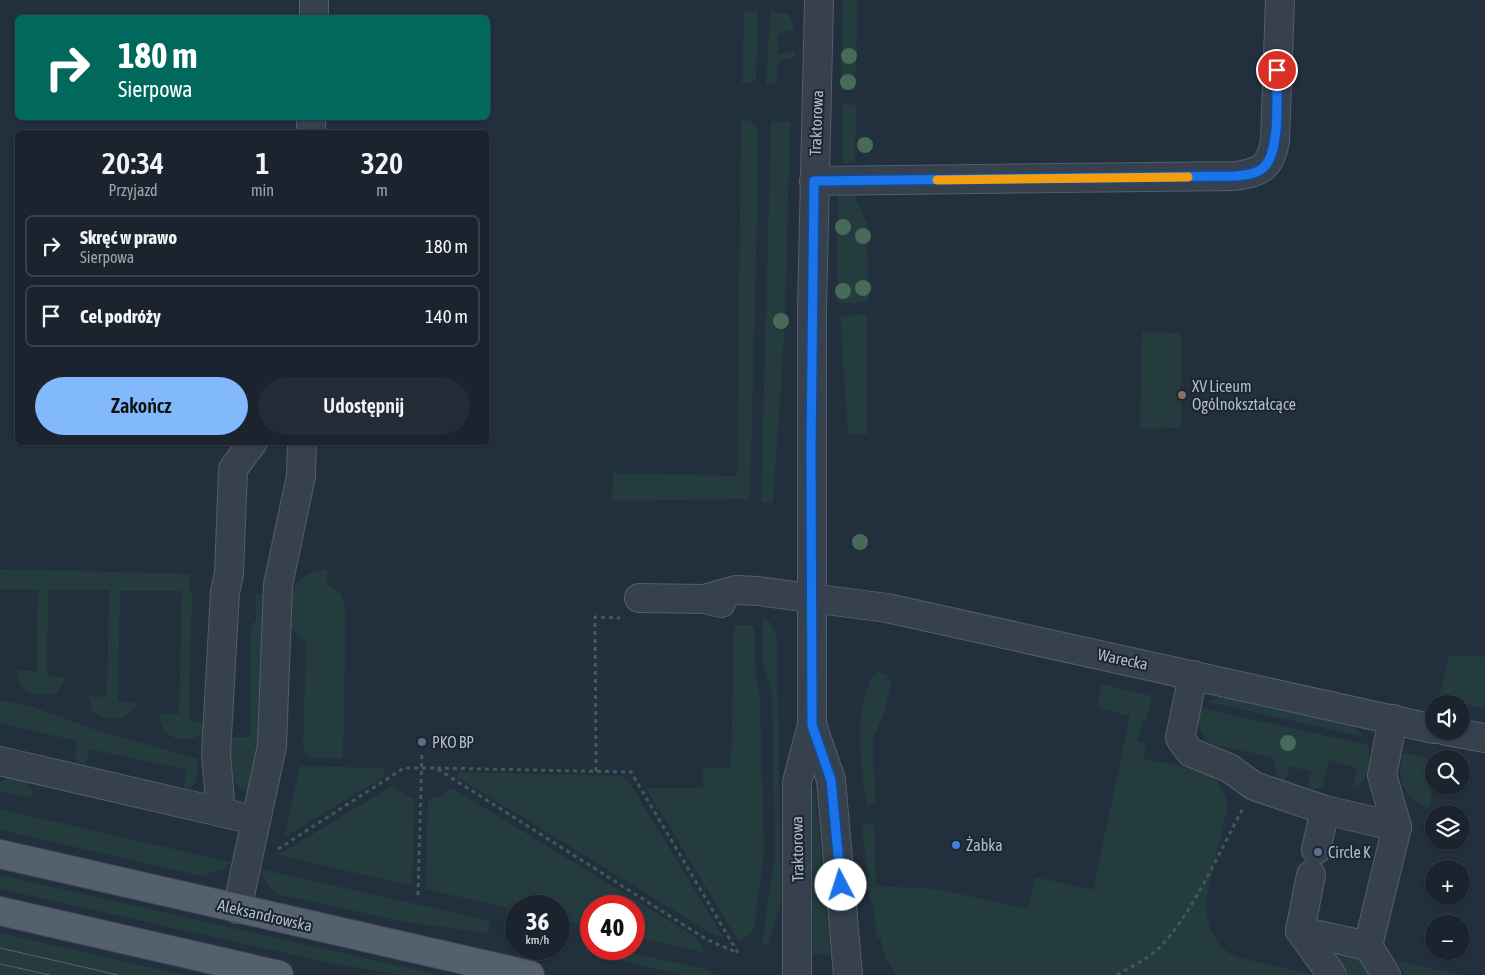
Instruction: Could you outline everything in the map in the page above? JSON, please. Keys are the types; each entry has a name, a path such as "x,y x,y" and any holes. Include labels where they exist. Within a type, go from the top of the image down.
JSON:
{"main road":[{"name":"Aleksandrowska","path":"0,854 530,975"},
{"path":"0,911 279,975"}],"street":[{"path":"314,0 314,15"},
{"name":"Traktorowa","path":"797,975 797,782 812,725 814,181 819,0"},
{"path":"814,181 1236,176 1253,173 1264,168 1272,154 1275,141 1280,0"},
{"path":"221,812 216,754 225,592 229,574 233,469 251,445"},
{"path":"237,908 272,746 278,586 301,476 302,445"},
{"name":"Warecka","path":"634,608 704,599 736,590 812,597 929,616 1425,727"},
{"path":"1193,675 1180,738 1190,752 1229,768 1254,786 1325,810 1397,827"},
{"path":"1386,975 1368,946 1397,827 1382,775 1392,719"},
{"name":"Traktorowa","path":"812,725 831,780 848,975"},
{"path":"1470,735 1485,738"},
{"path":"0,761 256,820"},
{"path":"1325,810 1300,931 1332,975"},
{"path":"1300,931 1368,946"}],"path":[{"path":"596,771 594,617 634,608"},
{"path":"418,895 422,751"},
{"path":"271,854 404,768 436,768 631,772 738,953 706,938 436,768"},
{"path":"1116,975 1151,955 1171,935 1210,870 1254,786"}],"green space":[{"path":"843,0 858,0 855,90 841,90"},
{"path":"744,11 758,12 756,79 752,83 742,83"},
{"path":"770,12 789,14 795,29 778,34 778,55 795,50 795,57 778,62 777,83 766,84"},
{"path":"843,104 856,105 855,163 842,163"},
{"path":"741,120 751,121 757,128 757,215 750,499 612,501 613,473 737,476"},
{"path":"771,121 790,122 785,325 773,503 761,502"},
{"path":"838,193 853,193 867,223 868,302 841,303 837,300"},
{"path":"867,314 867,434 848,434 840,316"},
{"path":"1142,332 1181,333 1181,428 1140,429"},
{"path":"0,569 190,574 189,591 192,591 189,721 208,724 204,733 189,739 174,738 168,734 160,722 159,713 179,714 182,591 120,591 118,701 137,703 129,714 118,719 111,719 92,711 88,696 107,697 109,590 48,590 47,676 66,678 57,693 36,694 25,689 18,678 17,671 37,671 38,590 0,589"},
{"path":"327,569 327,585 341,594 346,610 343,758 312,758 304,752 306,643 290,627 291,596 298,581 314,572"},
{"path":"256,594 264,594 262,738 250,787 246,791 236,785 229,767 232,737 251,737 251,627 256,620"},
{"path":"763,618 770,622 777,636 781,903 768,945 762,943 775,856 772,693 763,663"},
{"path":"734,625 751,625 754,628 756,676 760,697 764,854 754,927 752,933 739,942 646,788 703,788 703,768 731,768"},
{"path":"1449,655 1485,657 1485,709 1470,705 1470,695 1440,695"},
{"path":"877,672 886,675 892,681 884,713 873,739 875,803 866,804 860,748 860,720 866,692"},
{"path":"1102,684 1152,696 1146,722 1143,721 1138,741 1147,744 1143,759 1205,772 1216,781 1224,793 1228,805 1207,896 1209,923 1221,946 1236,957 1315,975 896,975 886,959 880,938 877,938 873,902 870,902 862,826 874,823 876,886 937,889 1028,909 1035,877 1093,890 1130,716 1097,708"},
{"path":"1225,695 1348,721 1364,737 1208,702"},
{"path":"0,700 33,707 99,731 198,759 197,779 193,786 183,788 187,770 90,749 85,767 75,758 77,741 0,723"},
{"path":"1201,708 1368,745 1369,761 1363,782 1360,786 1353,788 1357,768 1329,760 1323,786 1318,789 1308,789 1311,772 1289,766 1285,783 1279,779 1273,759 1270,757 1212,744 1208,741 1199,728 1197,718"},
{"path":"1403,753 1425,757 1425,795 1432,795 1430,805 1425,806 1420,804 1408,793 1401,779"},
{"path":"300,766 383,768 386,776 284,837"},
{"path":"460,772 621,776 630,783 723,937 714,935 457,777"},
{"path":"9,777 20,779 26,783 32,792 31,798 0,792 0,782"},
{"path":"392,786 403,794 415,799 412,886 278,855"},
{"path":"811,787 815,790 830,955 813,954"},
{"path":"452,788 627,895 580,895 580,924 570,922 570,895 505,895 505,907 425,889 428,799 439,797"},
{"path":"0,809 230,862 223,869 202,876 0,830"},
{"path":"260,869 491,921 488,933 405,922 277,894 269,887"},
{"path":"0,875 439,975 401,975 325,962 0,889"},
{"path":"645,906 691,934 702,944 703,952 645,939"},
{"path":"0,933 184,975 0,975"},
{"path":"1343,951 1357,953 1377,975 1347,975 1336,956"},
{"path":"645,956 709,970 715,975 684,975 619,960 645,960"},
{"path":"1396,960 1460,975 1405,975"}],"tram line":[{"path":"0,948 118,975"},
{"path":"0,964 50,975"}],"slow traffic":[{"path":"937,180 1188,177"}],"place":[{"name":"XV Liceum Ogólnokształcące","path":"1182,395"},
{"name":"PKO BP","path":"422,742"},
{"name":"Żabka","path":"956,845"},
{"name":"Circle K","path":"1318,852"}],"route":[{"path":"841,885 831,780 812,725 811,449 814,181 1236,176 1253,173 1264,168 1272,154 1275,141 1277,70"}]}
